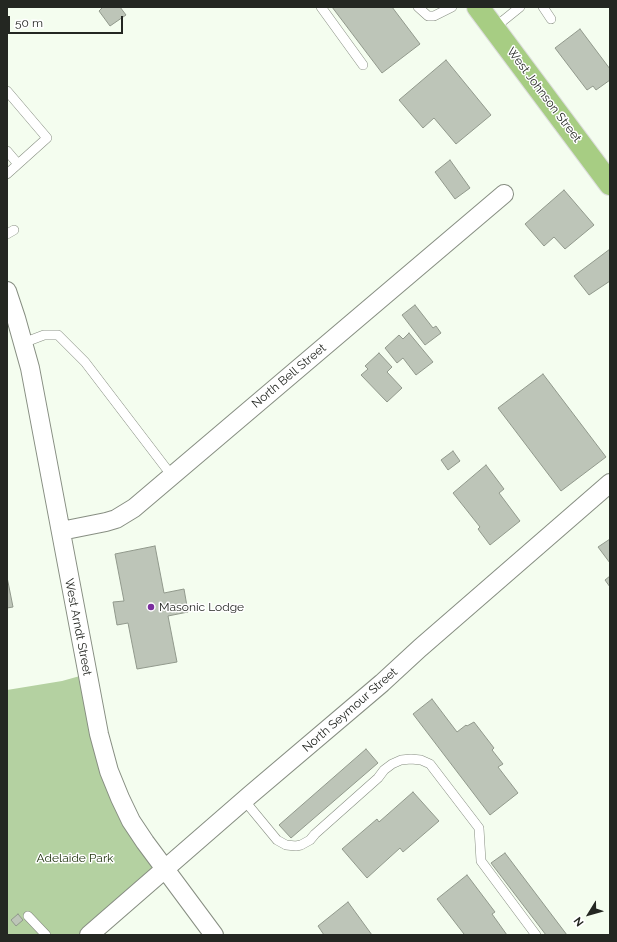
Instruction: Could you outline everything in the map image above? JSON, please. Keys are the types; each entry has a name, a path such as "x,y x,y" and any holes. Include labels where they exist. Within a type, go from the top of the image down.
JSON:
{"main road":[{"name":"West Johnson Street","path":"478,7 610,184"}],"street":[{"name":"North Bell Street","path":"61,531 106,522 134,508 504,194"},
{"name":"West Arndt Street","path":"7,291 23,343 34,389 99,734 109,771 131,821 214,935"},
{"name":"North Seymour Street","path":"89,935 244,800 382,683 420,648 610,483"}],"lane":[{"path":"321,7 363,65"},
{"path":"418,7 428,16 434,16 452,7"},
{"path":"494,28 520,7"},
{"path":"543,7 551,19"},
{"path":"7,91 47,138 7,174"},
{"path":"7,151 18,164"},
{"path":"23,343 44,335 58,335 86,362 172,476"},
{"path":"244,800 277,840 286,845 296,846 310,840 392,764 401,760 411,759 421,760 430,764 479,828 480,861 536,935"},
{"path":"28,916 46,935"}],"green space":[{"name":"Adelaide Park","path":"87,674 109,771 165,869 89,935 7,935 7,690 62,681"}],"building":[{"path":"103,7 120,7 126,15 110,26 99,11"},
{"path":"332,7 392,7 420,44 382,73"},
{"path":"580,29 610,69 610,80 596,90 593,86 587,90 555,48"},
{"path":"446,60 491,115 456,144 434,118 423,128 399,100"},
{"path":"450,160 470,188 455,199 435,172"},
{"path":"564,190 594,225 565,249 554,237 544,246 525,224"},
{"path":"610,249 610,281 589,295 574,276"},
{"path":"415,305 433,328 436,326 441,333 425,345 402,315"},
{"path":"409,333 433,362 416,375 403,358 397,363 385,348 399,335 403,339"},
{"path":"379,353 392,367 387,372 402,388 387,402 361,375 368,369 365,366"},
{"path":"543,374 606,457 561,491 498,408"},
{"path":"453,451 460,461 448,470 441,460"},
{"path":"486,465 504,489 499,493 520,521 490,545 478,529 480,527 453,493"},
{"path":"610,539 610,563 598,547"},
{"name":"Masonic Lodge","path":"155,546 164,593 184,589 188,612 168,616 177,662 137,669 128,623 117,625 113,602 124,601 115,554"},
{"path":"610,576 610,587 605,580"},
{"path":"7,577 13,607 7,608"},
{"path":"432,699 457,732 466,725 467,726 474,722 494,748 492,750 503,764 498,767 518,793 490,815 413,714"},
{"path":"366,749 378,763 291,838 279,825"},
{"path":"413,792 439,821 403,852 400,848 367,878 342,849 377,819 379,822"},
{"path":"505,853 567,935 546,935 491,863"},
{"path":"467,875 495,912 492,914 507,935 462,935 464,934 437,899"},
{"path":"348,902 372,935 324,935 318,926"},
{"path":"18,914 23,920 16,926 11,920"}],"place":[{"name":"Masonic Lodge","path":"151,607"}]}
